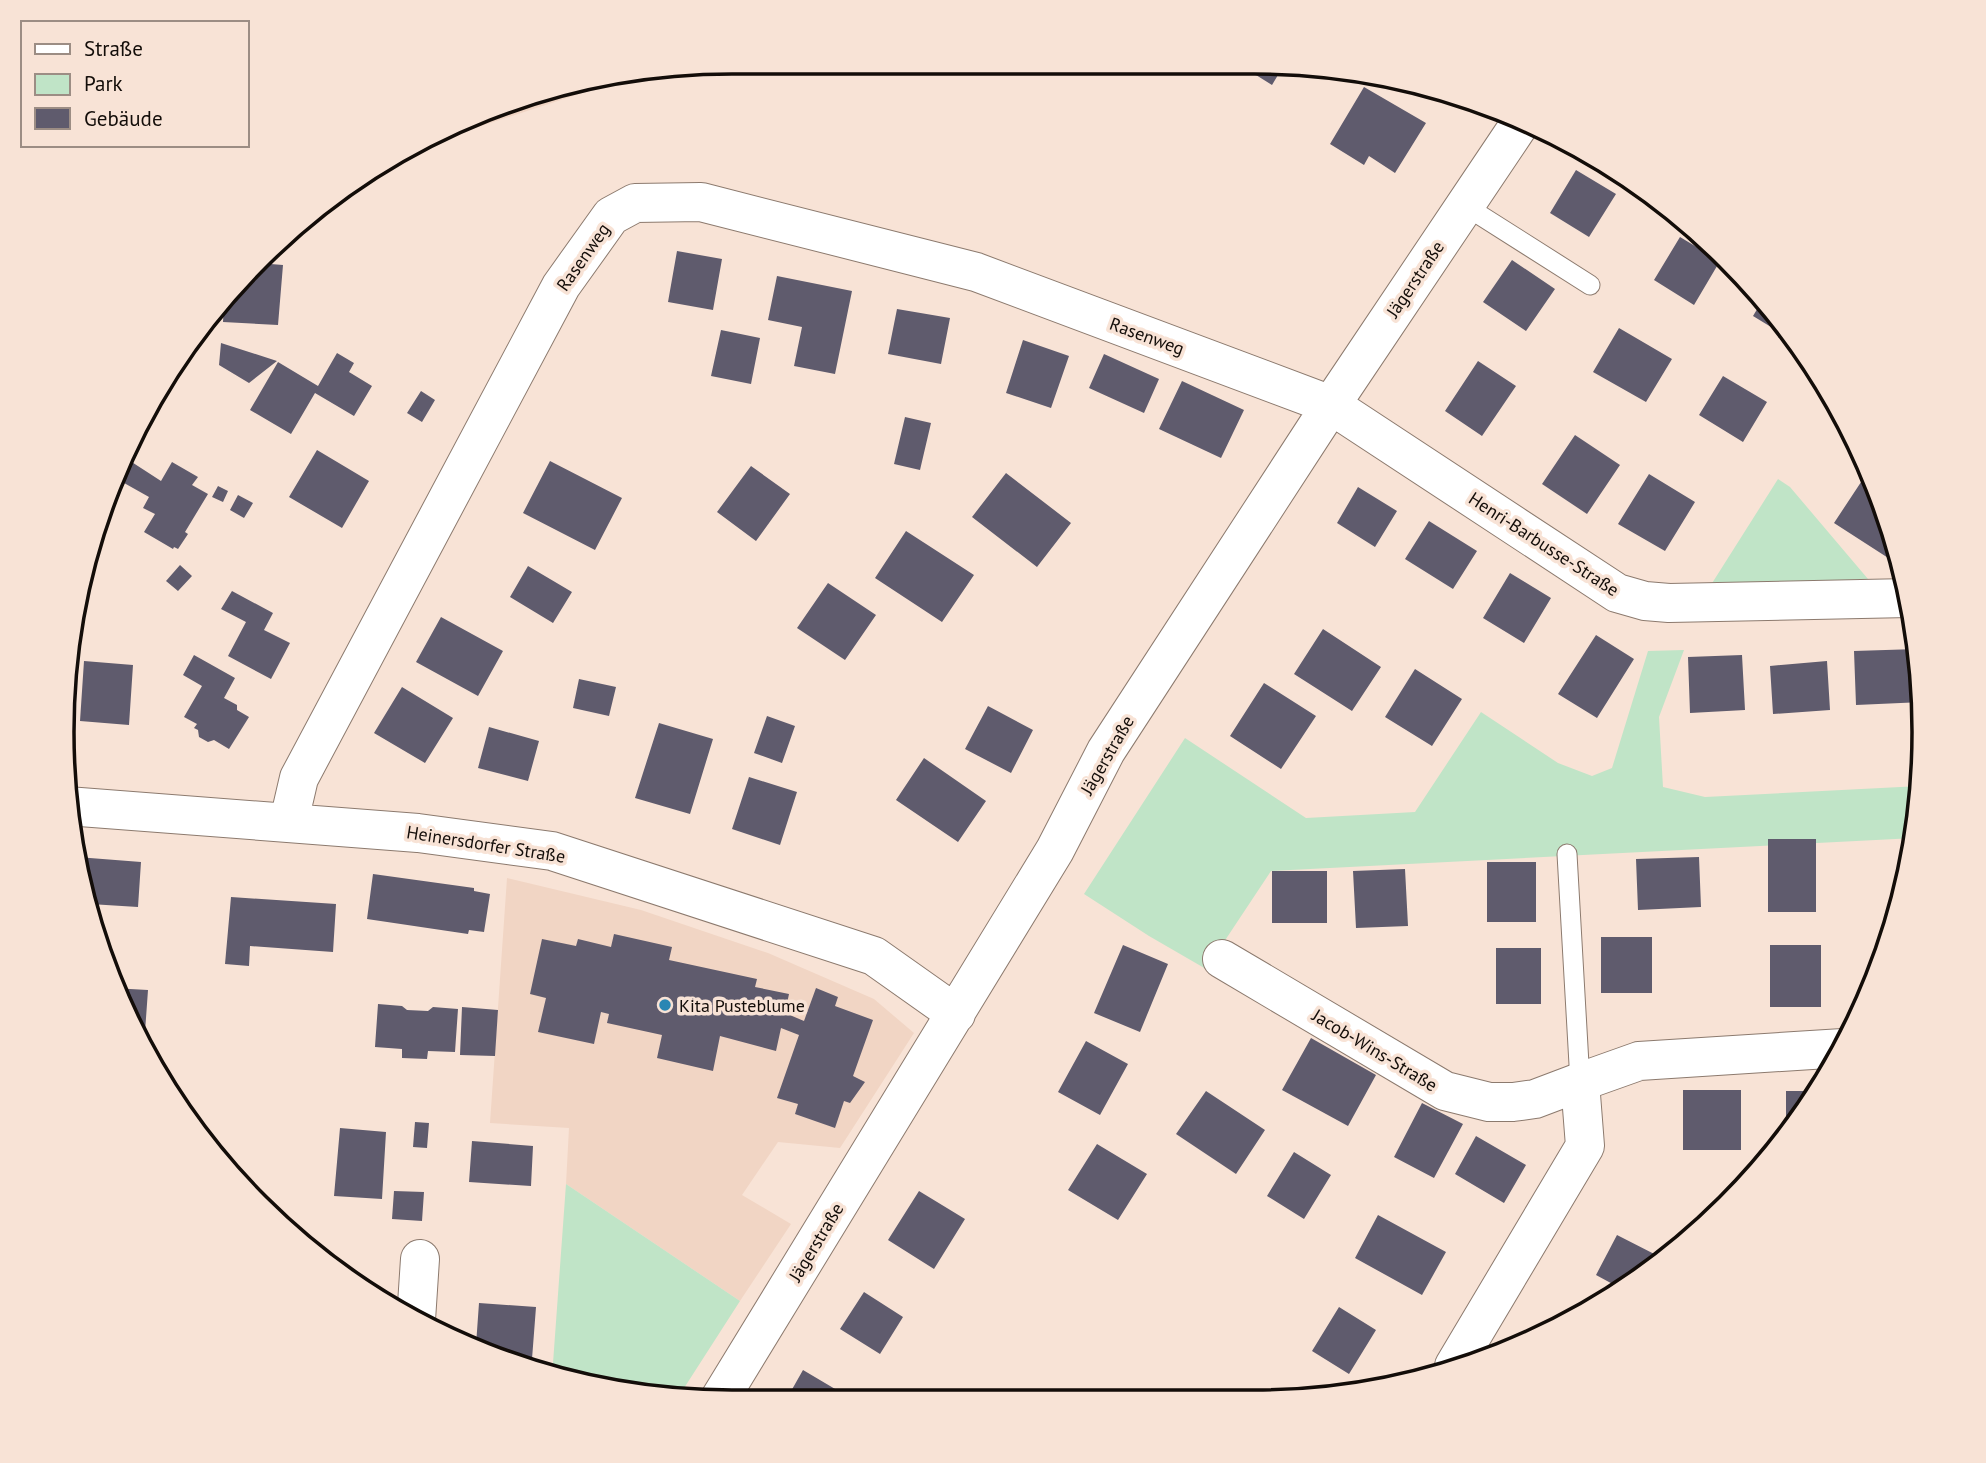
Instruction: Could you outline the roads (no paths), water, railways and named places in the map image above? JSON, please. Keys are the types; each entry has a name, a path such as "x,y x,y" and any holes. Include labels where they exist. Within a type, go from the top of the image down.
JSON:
{"street":[{"name":"Jägerstraße","path":"725,1390 1055,850 1106,751 1331,405 1517,129"},
{"name":"Rasenweg","path":"289,821 299,778 561,286 611,216 635,203 701,202 976,272 1331,405"},
{"name":"Henri-Barbusse-Straße","path":"1331,405 1617,593 1644,601 1669,603 1899,598"},
{"name":"Heinersdorfer Straße","path":"78,807 418,832 552,851 874,956 956,1014"},
{"name":"Jacob-Wins-Straße","path":"1222,959 1445,1091 1489,1102 1535,1099 1639,1061 1830,1049"},
{"path":"1459,1357 1586,1146 1580,1082"},
{"path":"417,1309 421,1259"}],"lane":[{"path":"1464,205 1590,285"},
{"path":"1567,854 1580,1082"}],"place":[{"name":"Kita Pusteblume","path":"665,1005"}]}
